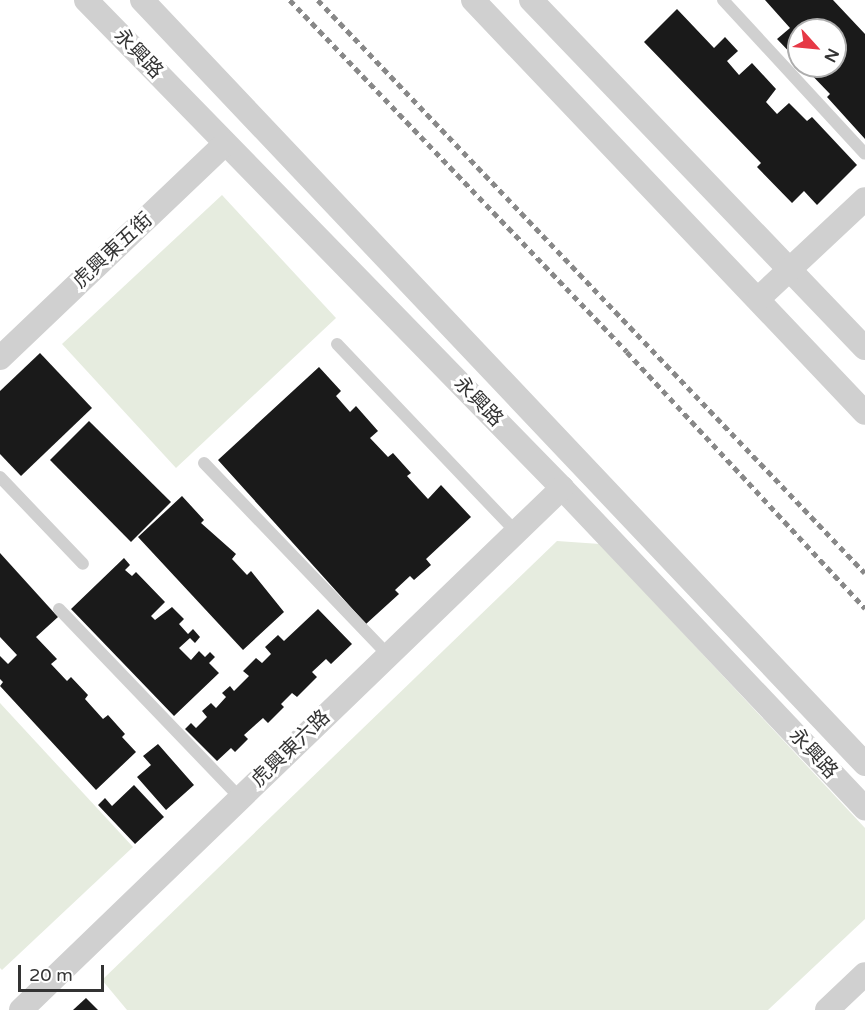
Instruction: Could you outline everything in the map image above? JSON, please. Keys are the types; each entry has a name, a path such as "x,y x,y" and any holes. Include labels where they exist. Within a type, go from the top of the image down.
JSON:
{"street":[{"name":"永興路","path":"86,0 562,488 865,808"},
{"name":"永興路","path":"142,0 865,764"},
{"path":"473,0 865,413"},
{"path":"531,0 790,267 865,348"},
{"name":"虎興東五街","path":"0,358 225,144"},
{"path":"758,299 865,199"},
{"name":"虎興東六路","path":"21,1010 562,488"},
{"path":"827,1010 865,974"}],"lane":[{"path":"723,0 865,154"},
{"path":"337,344 516,532"},
{"path":"204,463 388,655"},
{"path":"0,477 83,564"},
{"path":"58,609 240,798"}],"shaded area":[{"path":"222,195 336,318 176,468 62,344"},
{"path":"557,541 600,544 865,828 865,919 768,1010 127,1010 102,980"},
{"path":"0,703 133,847 2,970 0,968"}],"building":[{"path":"765,0 833,0 865,34 865,139 827,97 830,94 815,78 847,78 847,18 787,18 787,25"},
{"path":"677,9 714,48 725,37 738,51 727,61 739,75 752,63 776,89 766,102 777,114 789,103 807,121 812,117 857,165 817,205 804,191 792,203 757,167 761,163 644,42"},
{"path":"787,31 787,49 777,39"},
{"path":"40,353 92,408 21,476 0,454 0,391"},
{"path":"319,367 341,391 336,396 350,412 356,406 378,431 370,438 388,457 393,453 411,473 407,476 428,499 441,485 471,517 426,559 431,565 414,580 410,576 395,590 399,594 366,624 218,460"},
{"path":"89,421 171,502 131,542 50,460"},
{"path":"182,496 204,520 201,523 236,554 232,559 247,575 251,571 284,612 243,650 138,537"},
{"path":"0,553 58,617 36,637 57,659 51,664 67,681 71,677 88,695 85,699 103,719 108,715 125,734 122,737 136,752 96,790 0,686 3,682 0,679 0,656 8,664 17,655 0,637"},
{"path":"124,558 130,565 125,570 132,576 136,572 165,602 151,616 155,620 172,607 184,619 179,624 188,634 193,629 200,637 195,643 190,638 179,648 191,660 199,651 205,657 210,652 215,657 209,663 219,673 174,716 71,609"},
{"path":"318,609 352,644 331,664 326,659 312,672 317,677 297,697 292,693 281,704 284,707 268,723 263,718 244,735 248,739 235,752 231,748 217,761 185,729 191,723 196,728 207,717 202,711 211,703 216,708 226,697 222,693 230,686 234,691 249,676 243,671 256,658 262,663 271,654 265,647 278,635 284,641"},
{"path":"158,744 194,785 166,810 137,777 151,765 143,756"},
{"path":"134,785 164,817 135,844 98,805 105,798 112,806"},
{"path":"86,998 98,1010 73,1010"}],"railway":[{"path":"290,0 627,352 865,608"},
{"path":"318,0 865,573"}]}
